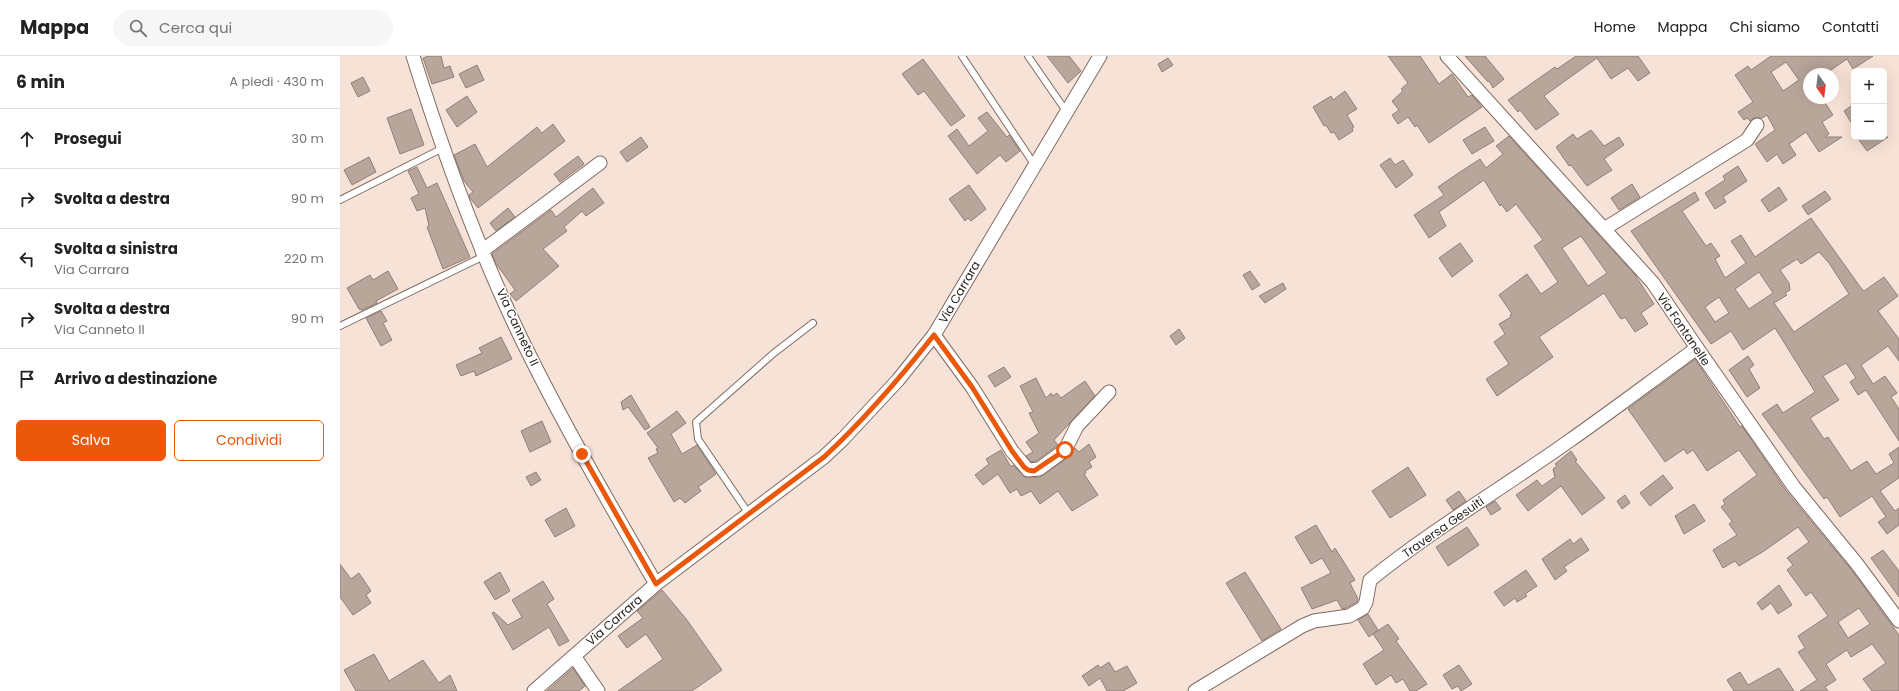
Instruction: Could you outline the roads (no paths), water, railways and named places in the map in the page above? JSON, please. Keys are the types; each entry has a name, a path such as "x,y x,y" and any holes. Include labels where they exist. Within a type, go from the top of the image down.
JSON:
{"street":[{"name":"Via Carrara","path":"534,691 656,584 824,457 843,439 898,380 934,335 1034,164 1100,56"},
{"name":"Via Fontanelle","path":"1447,56 1653,283 1696,348 1794,487 1857,564 1899,621"},
{"name":"Via Canneto II","path":"414,57 443,148 483,253 521,337 582,454 656,584"},
{"path":"1604,228 1747,140 1757,126"},
{"path":"483,253 600,163"},
{"path":"934,335 972,387 1012,451 1028,470 1040,468 1065,450 1077,426 1109,392"},
{"name":"Traversa Gesuiti","path":"1195,691 1302,626 1314,621 1350,616 1363,608 1366,602 1370,580 1427,537 1569,442 1696,348"},
{"path":"574,656 598,691"}],"lane":[{"path":"962,56 1034,164"},
{"path":"1028,56 1066,111"},
{"path":"340,200 443,148"},
{"path":"340,326 483,253"},
{"path":"749,514 698,439 696,422 774,353 813,323"}]}
